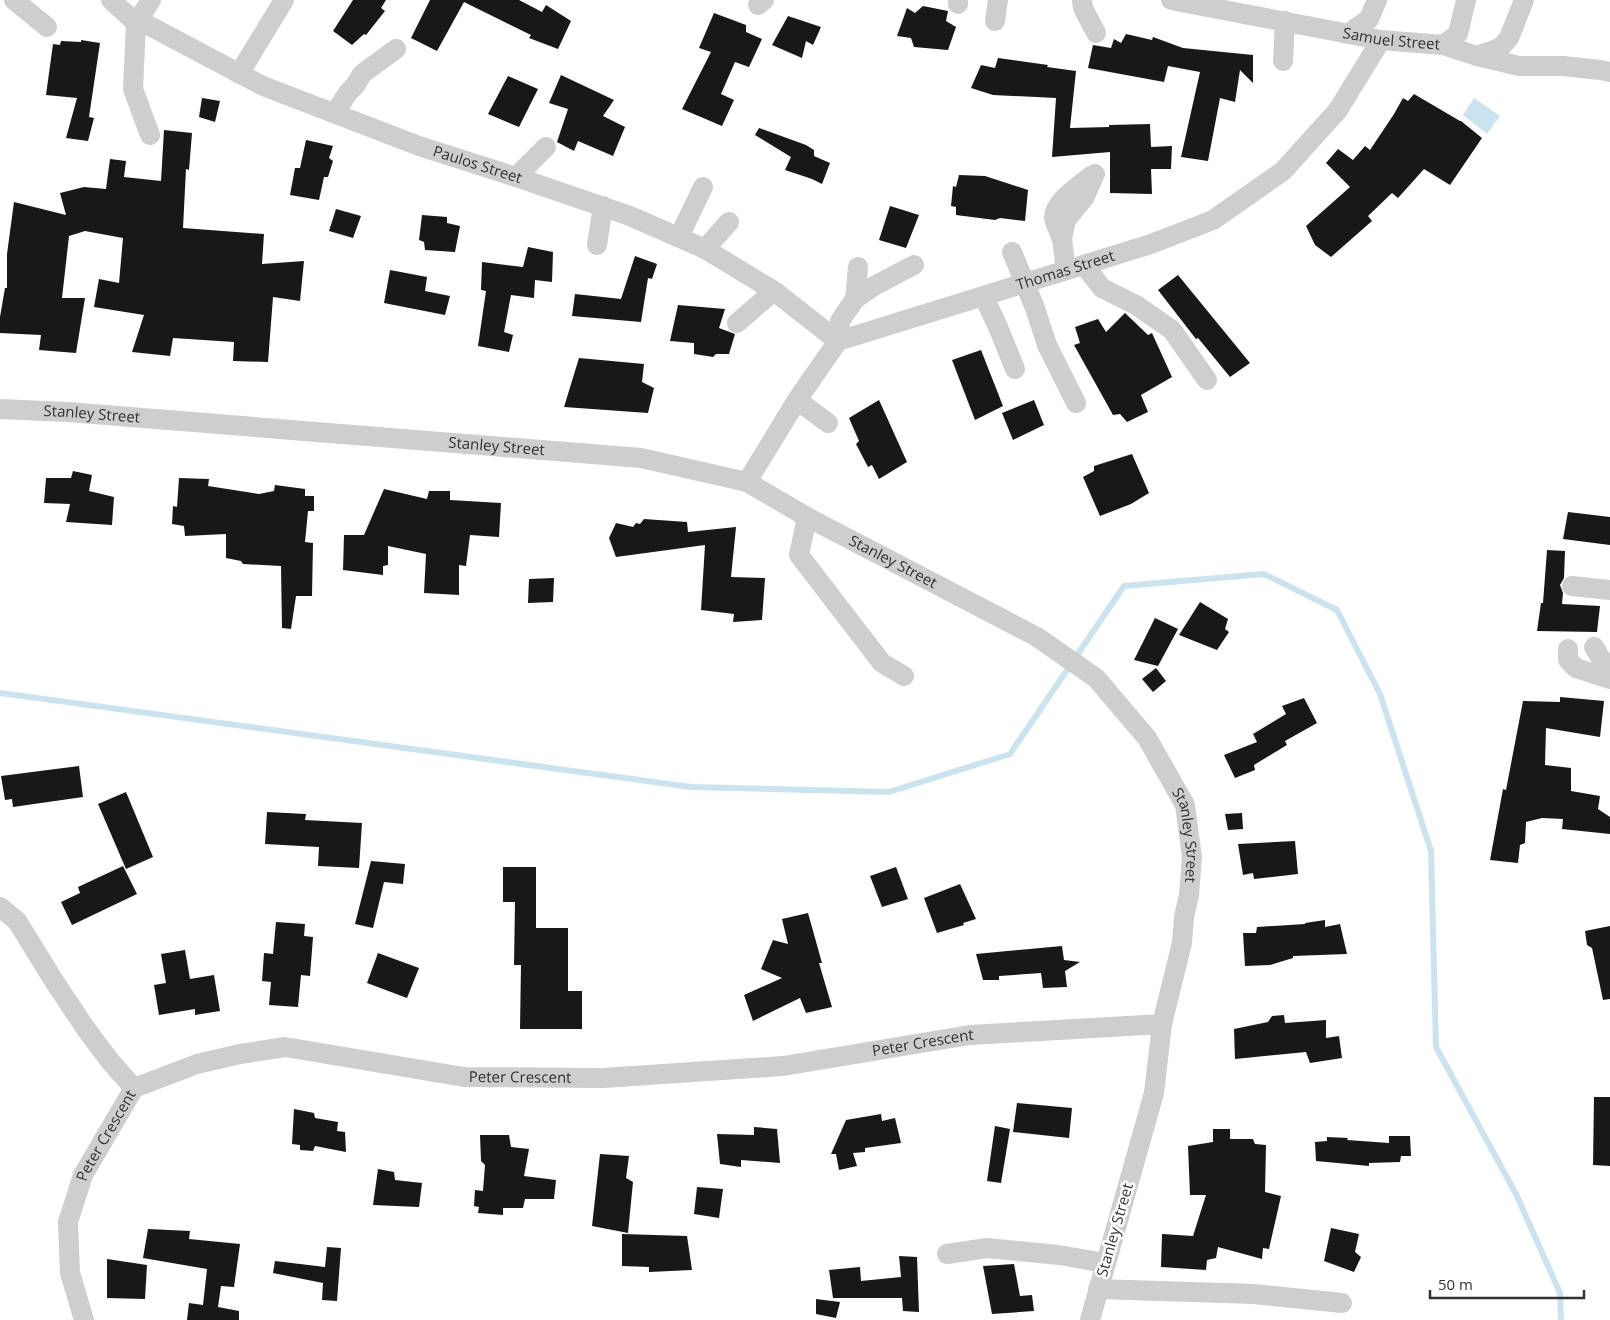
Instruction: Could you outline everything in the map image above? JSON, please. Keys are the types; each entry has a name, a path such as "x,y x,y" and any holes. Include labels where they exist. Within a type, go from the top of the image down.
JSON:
{"street":[{"path":"14,0 47,27"},
{"name":"Paulos Street","path":"111,0 136,22 146,24 263,86 419,146 603,206 705,249 774,291 838,341"},
{"path":"150,135 133,89 136,22 151,0"},
{"path":"239,74 284,0"},
{"path":"995,21 998,0"},
{"path":"1082,0 1083,8 1096,33"},
{"name":"Samuel Street","path":"1172,0 1381,40 1443,45 1477,56 1519,66 1563,66 1610,72"},
{"path":"1348,34 1369,19 1377,0"},
{"path":"1443,45 1458,34 1466,0"},
{"path":"1477,56 1500,48 1509,38 1524,0"},
{"path":"1283,61 1285,21"},
{"name":"Thomas Street","path":"838,341 1151,244 1213,220 1283,171 1338,110 1381,40"},
{"path":"336,113 346,94 356,84 362,74 396,49"},
{"path":"516,177 546,147"},
{"path":"679,237 703,187"},
{"path":"597,245 603,206"},
{"path":"705,249 729,222"},
{"path":"1062,239 1075,268 1102,288 1136,305 1172,330 1207,380"},
{"path":"1012,252 1038,315 1047,345 1076,403"},
{"path":"747,482 796,400 838,341 840,322 855,299 874,286 914,265"},
{"path":"855,299 858,267"},
{"path":"737,323 774,291"},
{"path":"984,297 1015,369"},
{"path":"796,400 828,423"},
{"name":"Stanley Street","path":"0,409 68,412 641,458 747,482 807,516 1036,637 1096,678 1147,738 1185,806 1192,857 1182,943 1162,1024 1154,1093 1090,1320"},
{"path":"807,516 798,555 882,664 904,676"},
{"path":"1572,586 1610,590"},
{"path":"1594,647 1610,673"},
{"path":"1568,649 1568,660 1576,668 1610,679"},
{"path":"0,907 17,921 86,1029 110,1061 134,1088"},
{"name":"Peter Crescent","path":"84,1320 70,1273 68,1222 83,1176 134,1088 197,1064 240,1054 285,1047 464,1077 603,1078 783,1066 970,1035 1162,1024"},
{"path":"947,1254 987,1248 1059,1255 1105,1263"},
{"path":"1098,1288 1254,1294 1342,1303"}],"water":[{"path":"1474,98 1500,116 1487,134 1463,115"}],"building":[{"path":"353,0 386,0 381,8 385,11 366,35 364,34 352,45 333,31"},
{"path":"430,0 519,0 542,12 546,5 571,21 558,49 529,38 531,35 464,2 437,51 411,38"},
{"path":"923,6 948,11 946,21 956,27 948,50 914,47 911,38 897,36 907,8 915,13"},
{"path":"714,13 746,25 746,32 762,39 749,67 735,62 721,94 734,100 722,126 682,109 711,52 699,48"},
{"path":"788,16 821,27 813,45 806,41 802,58 772,45"},
{"path":"1126,34 1152,40 1153,37 1183,48 1253,55 1253,83 1240,70 1235,102 1220,98 1208,161 1181,157 1200,72 1168,66 1164,82 1088,68 1093,45 1111,48 1114,39 1121,43"},
{"path":"81,40 100,43 89,117 94,118 88,141 66,138 77,98 46,95 53,44 60,45 61,41 81,42"},
{"path":"998,58 1076,71 1070,128 1150,124 1151,147 1172,146 1171,169 1151,169 1152,194 1110,193 1110,152 1052,157 1056,98 993,95 971,88 981,65 995,68"},
{"path":"561,75 614,100 603,116 625,127 613,156 578,141 574,151 557,142 568,109 549,103"},
{"path":"508,76 538,89 519,127 488,114"},
{"path":"1414,94 1461,121 1482,138 1450,185 1424,169 1398,198 1392,193 1368,216 1372,221 1331,257 1315,245 1306,226 1350,187 1326,163 1338,149 1353,160 1365,146 1370,150 1403,98 1408,101"},
{"path":"202,98 220,101 215,122 199,117"},
{"path":"759,128 806,145 814,150 814,156 830,163 822,184 785,170 791,157 755,135"},
{"path":"164,130 192,133 189,170 186,169 183,228 264,234 262,264 304,261 300,301 273,297 268,362 233,361 234,342 173,338 170,356 132,352 144,315 94,307 99,279 119,283 123,238 85,231 69,236 62,298 85,298 76,353 39,350 41,335 0,333 0,317 5,288 7,288 7,254 14,202 66,215 60,193 84,187 106,189 110,159 126,161 124,177 161,181"},
{"path":"306,140 333,146 329,158 333,161 328,177 324,177 319,200 290,195 295,168 300,168"},
{"path":"959,175 985,176 1028,190 1025,221 1000,218 995,220 956,215 956,207 951,206 953,186 956,187"},
{"path":"890,206 919,215 906,248 879,240"},
{"path":"336,209 361,216 353,238 329,231"},
{"path":"422,215 447,217 447,223 460,226 455,252 425,250 424,242 419,240"},
{"path":"528,247 553,252 552,282 535,280 534,298 511,295 504,332 513,335 509,352 478,346 486,291 481,290 482,262 523,267"},
{"path":"635,256 657,264 652,279 648,278 641,322 572,316 575,294 621,299"},
{"path":"390,270 427,277 425,291 450,296 445,315 384,303"},
{"path":"1178,275 1250,363 1230,377 1198,338 1196,339 1158,290"},
{"path":"678,305 725,309 719,328 735,334 729,354 716,354 713,357 694,354 694,343 670,341"},
{"path":"1125,313 1148,335 1152,333 1172,377 1141,395 1148,412 1127,422 1120,414 1113,415 1074,345 1080,343 1075,327 1098,319 1106,332"},
{"path":"981,350 1003,406 975,420 952,360"},
{"path":"579,358 644,364 642,382 654,388 648,413 564,407"},
{"path":"879,400 907,462 879,479 872,465 868,467 856,444 859,441 849,418"},
{"path":"1034,400 1044,425 1013,440 1002,413"},
{"path":"1132,454 1149,493 1131,504 1100,516 1083,477 1094,471 1094,466"},
{"path":"73,471 92,475 89,491 114,497 112,525 66,522 70,504 44,503 46,478 71,478"},
{"path":"179,478 209,479 208,486 259,494 274,491 275,485 305,489 305,496 314,496 314,511 308,511 305,542 313,543 312,596 296,596 291,629 282,628 281,566 243,564 241,561 226,558 226,534 185,536 184,526 172,524 173,506 177,507"},
{"path":"384,489 427,499 429,491 450,491 450,500 501,503 499,537 470,535 466,566 459,565 459,595 424,593 426,554 388,546 388,565 383,566 383,575 343,570 344,535 364,535"},
{"path":"1568,512 1610,517 1610,545 1563,539"},
{"path":"644,519 687,522 688,532 736,527 731,577 765,578 762,620 733,622 734,614 701,610 705,545 616,557 609,538 616,523 633,527 636,523 640,524"},
{"path":"1547,550 1565,551 1564,578 1560,585 1563,593 1562,604 1600,606 1597,632 1537,631 1541,603 1543,603"},
{"path":"554,578 553,602 528,603 529,579"},
{"path":"1200,602 1228,619 1225,629 1229,632 1217,650 1179,635"},
{"path":"1155,618 1178,629 1158,666 1134,660"},
{"path":"1156,668 1166,681 1153,692 1142,679"},
{"path":"1560,697 1604,701 1600,737 1546,728 1545,765 1571,768 1571,791 1600,796 1598,809 1610,817 1610,834 1562,829 1563,819 1542,818 1526,822 1525,843 1520,845 1518,863 1490,860 1503,789 1506,790 1523,701 1560,702"},
{"path":"1304,698 1317,723 1285,741 1287,745 1254,765 1255,770 1235,778 1224,755 1257,742 1253,734 1286,714 1282,706"},
{"path":"79,766 83,797 13,807 12,799 5,800 1,776"},
{"path":"126,792 153,857 126,869 98,804"},
{"path":"267,812 306,814 305,820 362,823 359,868 318,866 319,847 265,844"},
{"path":"1242,813 1243,829 1228,830 1225,814"},
{"path":"1295,841 1298,874 1254,879 1253,873 1243,875 1238,844"},
{"path":"371,861 405,864 403,884 384,882 373,928 355,924"},
{"path":"123,866 137,894 72,925 61,902 80,893 78,887"},
{"path":"503,867 536,867 536,928 568,928 568,991 582,991 582,1029 520,1029 521,965 514,965 515,902 503,902"},
{"path":"896,867 908,899 882,907 870,876"},
{"path":"960,884 976,919 963,923 964,925 937,933 924,898"},
{"path":"808,913 822,963 819,963 832,1007 806,1013 800,998 753,1021 744,995 782,978 761,969 773,940 788,944 782,919"},
{"path":"1325,920 1325,927 1340,924 1347,954 1293,956 1293,958 1270,965 1245,966 1243,933 1256,933 1257,927 1305,924"},
{"path":"276,922 305,924 304,936 313,937 310,976 301,975 298,1007 269,1005 271,982 262,981 264,953 273,954"},
{"path":"1610,926 1610,999 1603,1000 1592,948 1587,945 1585,931"},
{"path":"1062,946 1064,960 1080,962 1065,971 1067,987 1043,988 1041,973 999,976 999,980 983,980 976,954"},
{"path":"185,950 190,979 214,975 220,1011 195,1015 195,1009 159,1015 154,985 166,983 161,954"},
{"path":"378,953 419,968 407,998 367,983"},
{"path":"1284,1015 1285,1023 1326,1020 1326,1038 1339,1036 1342,1058 1310,1063 1306,1052 1235,1059 1234,1029 1268,1022 1272,1016"},
{"path":"1594,1097 1610,1097 1610,1166 1593,1165"},
{"path":"1017,1103 1072,1108 1069,1138 1013,1132"},
{"path":"294,1109 314,1113 315,1118 338,1122 337,1131 345,1132 346,1152 315,1146 313,1151 300,1150 300,1145 292,1144"},
{"path":"881,1114 882,1121 895,1118 901,1143 865,1148 865,1152 853,1153 857,1166 839,1170 836,1154 831,1154 846,1120"},
{"path":"995,1126 1010,1129 1001,1183 987,1181"},
{"path":"754,1127 777,1129 780,1163 741,1160 741,1167 720,1164 717,1134 754,1135"},
{"path":"1213,1129 1230,1129 1230,1139 1253,1139 1255,1144 1266,1145 1265,1192 1281,1196 1269,1249 1263,1248 1262,1259 1218,1247 1216,1258 1207,1260 1206,1270 1161,1267 1162,1234 1193,1236 1206,1195 1190,1195 1188,1146 1213,1142"},
{"path":"480,1135 509,1135 511,1147 529,1149 524,1176 556,1180 554,1199 525,1199 523,1208 503,1208 503,1215 478,1213 479,1207 474,1206 475,1190 483,1191 485,1165 481,1161"},
{"path":"1389,1136 1410,1136 1411,1156 1401,1156 1400,1162 1369,1163 1369,1166 1316,1161 1315,1142 1327,1141 1327,1137 1389,1143"},
{"path":"600,1154 629,1156 626,1178 633,1182 628,1233 592,1226"},
{"path":"378,1169 394,1172 395,1180 422,1183 419,1207 373,1205"},
{"path":"697,1187 723,1189 719,1218 694,1214"},
{"path":"1331,1228 1359,1234 1355,1252 1361,1257 1354,1272 1324,1261"},
{"path":"148,1229 190,1231 189,1239 240,1244 234,1287 221,1286 218,1307 239,1311 239,1320 187,1320 189,1303 203,1305 207,1269 143,1258"},
{"path":"622,1234 687,1236 692,1270 649,1272 649,1267 622,1266"},
{"path":"327,1247 341,1248 337,1301 322,1300 323,1283 273,1273 275,1261 325,1267"},
{"path":"899,1256 917,1257 919,1312 903,1311 902,1298 833,1298 829,1270 860,1267 861,1281 901,1277"},
{"path":"107,1259 147,1265 145,1299 107,1298"},
{"path":"1014,1264 1020,1296 1032,1295 1034,1311 992,1314 983,1266"},
{"path":"816,1299 840,1302 836,1318 816,1314"}],"waterway":[{"path":"0,693 691,787 889,792 1010,754 1124,586 1264,574 1337,610 1380,694 1431,851 1436,1047 1516,1194 1560,1293 1561,1320"}]}
